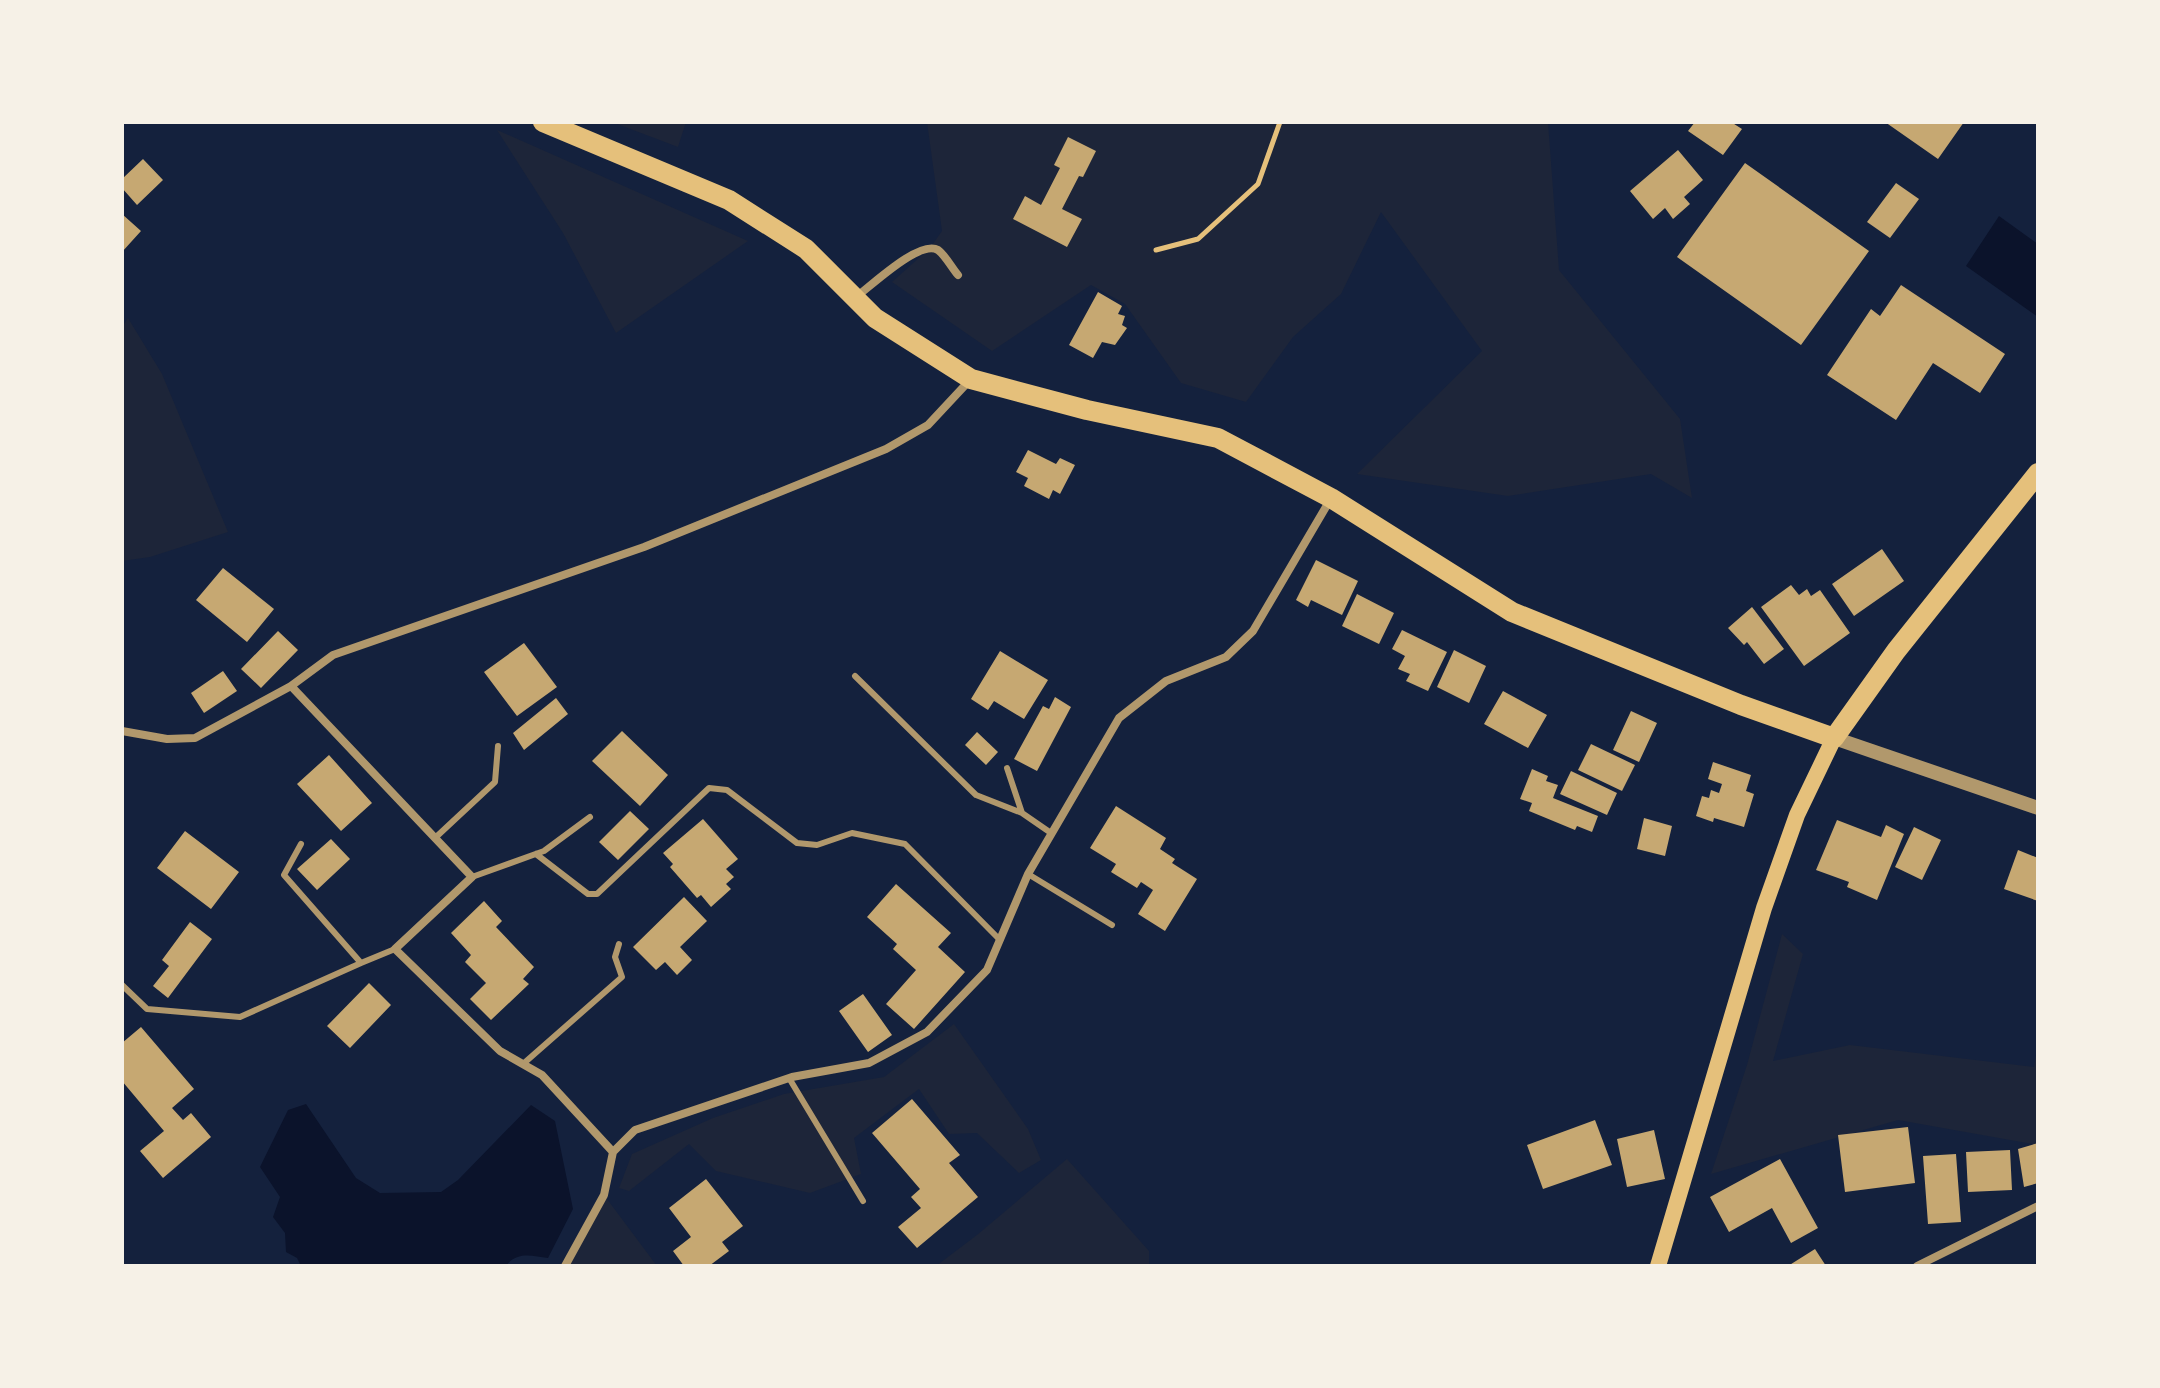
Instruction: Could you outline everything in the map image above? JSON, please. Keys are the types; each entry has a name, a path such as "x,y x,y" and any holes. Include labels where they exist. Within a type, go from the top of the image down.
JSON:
{"main road":[{"path":"543,122 729,200 806,249 875,318 971,379 1087,410 1218,438 1331,498 1512,612 1741,705 1834,738"},
{"path":"1658,1266 1764,908 1797,815 1834,738 1896,651 2038,473"}],"street":[{"path":"856,298 917,250 939,250 958,275"},
{"path":"122,731 167,739 195,738 291,686 333,655 644,547 886,449 928,425 971,379"},
{"path":"565,1266 604,1195 613,1152 635,1130 789,1078 869,1063 927,1032 987,970 1028,874 1119,718 1166,681 1226,657 1253,631 1331,498"},
{"path":"291,686 472,877 395,949 500,1051 542,1075 613,1152"},
{"path":"1834,738 2038,808"},
{"path":"1917,1266 2038,1206"}],"lane":[{"path":"855,676 976,795 1022,813 1051,833"},
{"path":"435,838 495,782 498,746"},
{"path":"1007,768 1022,813"},
{"path":"536,854 588,894 597,894 709,788 718,788 727,790 797,843 817,845 852,833 905,844 1000,940"},
{"path":"472,877 544,851 590,817"},
{"path":"301,844 284,875 361,963"},
{"path":"1028,874 1112,925"},
{"path":"523,1064 622,977 615,957 619,944"},
{"path":"123,988 147,1009 240,1017 395,949"},
{"path":"789,1078 863,1201"}],"path":[{"path":"1156,250 1198,239 1258,184 1280,122"}],"shaded area":[{"path":"612,122 686,122 678,147"},
{"path":"927,122 1548,122 1559,270 1680,419 1692,498 1651,474 1508,496 1357,474 1482,351 1381,212 1341,294 1293,337 1246,402 1181,383 1125,304 1091,285 992,351 892,282 930,248 942,231"},
{"path":"497,130 748,241 616,333 563,233"},
{"path":"1999,216 2038,244 2038,317 1966,266"},
{"path":"128,318 162,374 228,532 150,557 122,561 122,327"},
{"path":"1782,934 1803,954 1773,1061 1850,1045 2034,1067 2038,1044 2038,1145 1898,1120 1711,1174 1747,1065"},
{"path":"954,1024 1028,1129 1041,1160 1019,1173 977,1133 949,1134 919,1089 854,1138 861,1174 810,1193 716,1171 689,1144 629,1191 619,1188 632,1154 713,1118 784,1094 884,1077"},
{"path":"306,1104 356,1178 380,1193 441,1192 458,1180 531,1105 555,1121 573,1209 548,1258 520,1256 506,1266 301,1266 297,1258 286,1252 285,1233 273,1217 280,1197 260,1167 288,1110"},
{"path":"1067,1159 1149,1251 1149,1266 936,1266 977,1235"},
{"path":"604,1195 657,1266 565,1266"}],"building":[{"path":"1695,122 1731,122 1742,129 1723,155 1688,131"},
{"path":"1885,122 1964,122 1938,159"},
{"path":"1068,137 1096,151 1062,209 1082,219 1067,247 1013,219 1025,196 1041,205 1060,168 1054,165"},
{"path":"1678,150 1703,180 1684,197 1690,204 1673,219 1665,208 1653,219 1630,191"},
{"path":"143,159 163,180 137,205 122,188 122,179"},
{"path":"1745,163 1869,251 1801,345 1677,257"},
{"path":"1896,183 1919,199 1890,238 1867,222"},
{"path":"122,214 141,231 122,252"},
{"path":"1901,285 2005,354 1980,393 1933,363 1896,420 1827,375 1871,309 1880,316"},
{"path":"1098,292 1122,306 1118,314 1125,316 1122,325 1127,328 1115,345 1102,342 1093,358 1069,345"},
{"path":"1028,450 1056,464 1060,458 1075,465 1060,494 1053,490 1049,499 1024,486 1028,478 1016,472"},
{"path":"1882,549 1904,581 1854,616 1832,584"},
{"path":"1316,560 1358,581 1342,615 1311,600 1308,607 1296,600"},
{"path":"223,568 274,609 247,642 196,600"},
{"path":"1791,585 1799,595 1807,589 1811,596 1820,590 1850,633 1804,666 1761,607"},
{"path":"1357,594 1394,613 1379,644 1342,626"},
{"path":"1752,607 1784,649 1764,664 1747,642 1744,645 1728,628"},
{"path":"1402,630 1447,652 1428,691 1406,681 1410,674 1398,669 1405,656 1392,649"},
{"path":"278,631 298,650 261,688 241,669"},
{"path":"524,643 557,687 517,716 484,672"},
{"path":"1454,650 1486,666 1469,703 1437,687"},
{"path":"1000,651 1048,680 1024,719 994,701 988,710 971,699"},
{"path":"223,671 237,691 204,713 191,693"},
{"path":"1503,691 1547,715 1528,748 1484,724"},
{"path":"1055,697 1071,707 1037,771 1014,759 1043,706 1049,709"},
{"path":"556,698 568,714 524,750 513,733"},
{"path":"1631,711 1657,723 1639,762 1613,750"},
{"path":"622,731 668,775 640,806 592,761"},
{"path":"977,732 998,752 986,765 965,745"},
{"path":"1591,744 1635,765 1622,791 1578,770"},
{"path":"329,755 372,803 341,831 297,784"},
{"path":"1713,762 1751,775 1746,791 1754,794 1744,827 1696,816 1702,796 1709,798 1711,790 1719,793 1722,784 1708,779"},
{"path":"1532,769 1548,776 1546,781 1558,785 1553,798 1598,816 1592,832 1577,826 1575,830 1529,811 1532,803 1520,799"},
{"path":"1571,771 1617,793 1607,815 1560,794"},
{"path":"1116,806 1166,838 1160,849 1175,859 1172,863 1197,879 1165,931 1138,914 1153,890 1141,882 1137,888 1111,872 1116,864 1090,848"},
{"path":"630,811 649,829 618,860 599,842"},
{"path":"1644,818 1672,826 1665,856 1637,849"},
{"path":"703,819 738,859 726,869 734,877 726,884 731,889 711,907 701,895 697,898 670,867 673,864 663,853"},
{"path":"1837,820 1881,837 1886,825 1904,834 1877,900 1847,887 1849,882 1816,870"},
{"path":"1914,827 1941,840 1922,880 1895,867"},
{"path":"185,831 239,872 211,909 157,868"},
{"path":"331,839 350,859 317,890 297,869"},
{"path":"2018,850 2038,858 2038,901 2004,889"},
{"path":"896,884 951,933 938,947 965,972 914,1029 886,1004 916,970 893,949 897,944 867,917"},
{"path":"684,897 707,921 680,947 692,960 677,975 665,962 656,970 633,947"},
{"path":"484,901 502,921 496,927 534,967 523,979 529,984 491,1020 470,999 486,983 465,962 471,955 451,933"},
{"path":"190,922 212,939 168,998 153,986 169,966 162,960"},
{"path":"369,983 391,1005 350,1048 327,1026"},
{"path":"863,994 892,1035 868,1052 839,1011"},
{"path":"141,1027 194,1089 172,1108 183,1120 191,1113 211,1137 163,1178 140,1151 164,1131 122,1081 122,1043"},
{"path":"912,1099 960,1155 949,1163 978,1197 917,1248 898,1227 921,1208 911,1197 920,1189 872,1133"},
{"path":"1595,1120 1612,1165 1543,1189 1527,1145"},
{"path":"1908,1127 1915,1183 1845,1192 1838,1135"},
{"path":"1654,1130 1665,1179 1627,1187 1617,1139"},
{"path":"2038,1143 2038,1183 2024,1187 2018,1149"},
{"path":"2010,1150 2012,1190 1968,1192 1966,1152"},
{"path":"1956,1154 1961,1222 1928,1224 1923,1156"},
{"path":"1780,1159 1818,1228 1791,1243 1772,1208 1729,1232 1710,1197"},
{"path":"706,1179 743,1226 722,1242 729,1251 709,1266 684,1266 673,1251 691,1237 669,1208"},
{"path":"1815,1249 1826,1266 1788,1266"}]}
